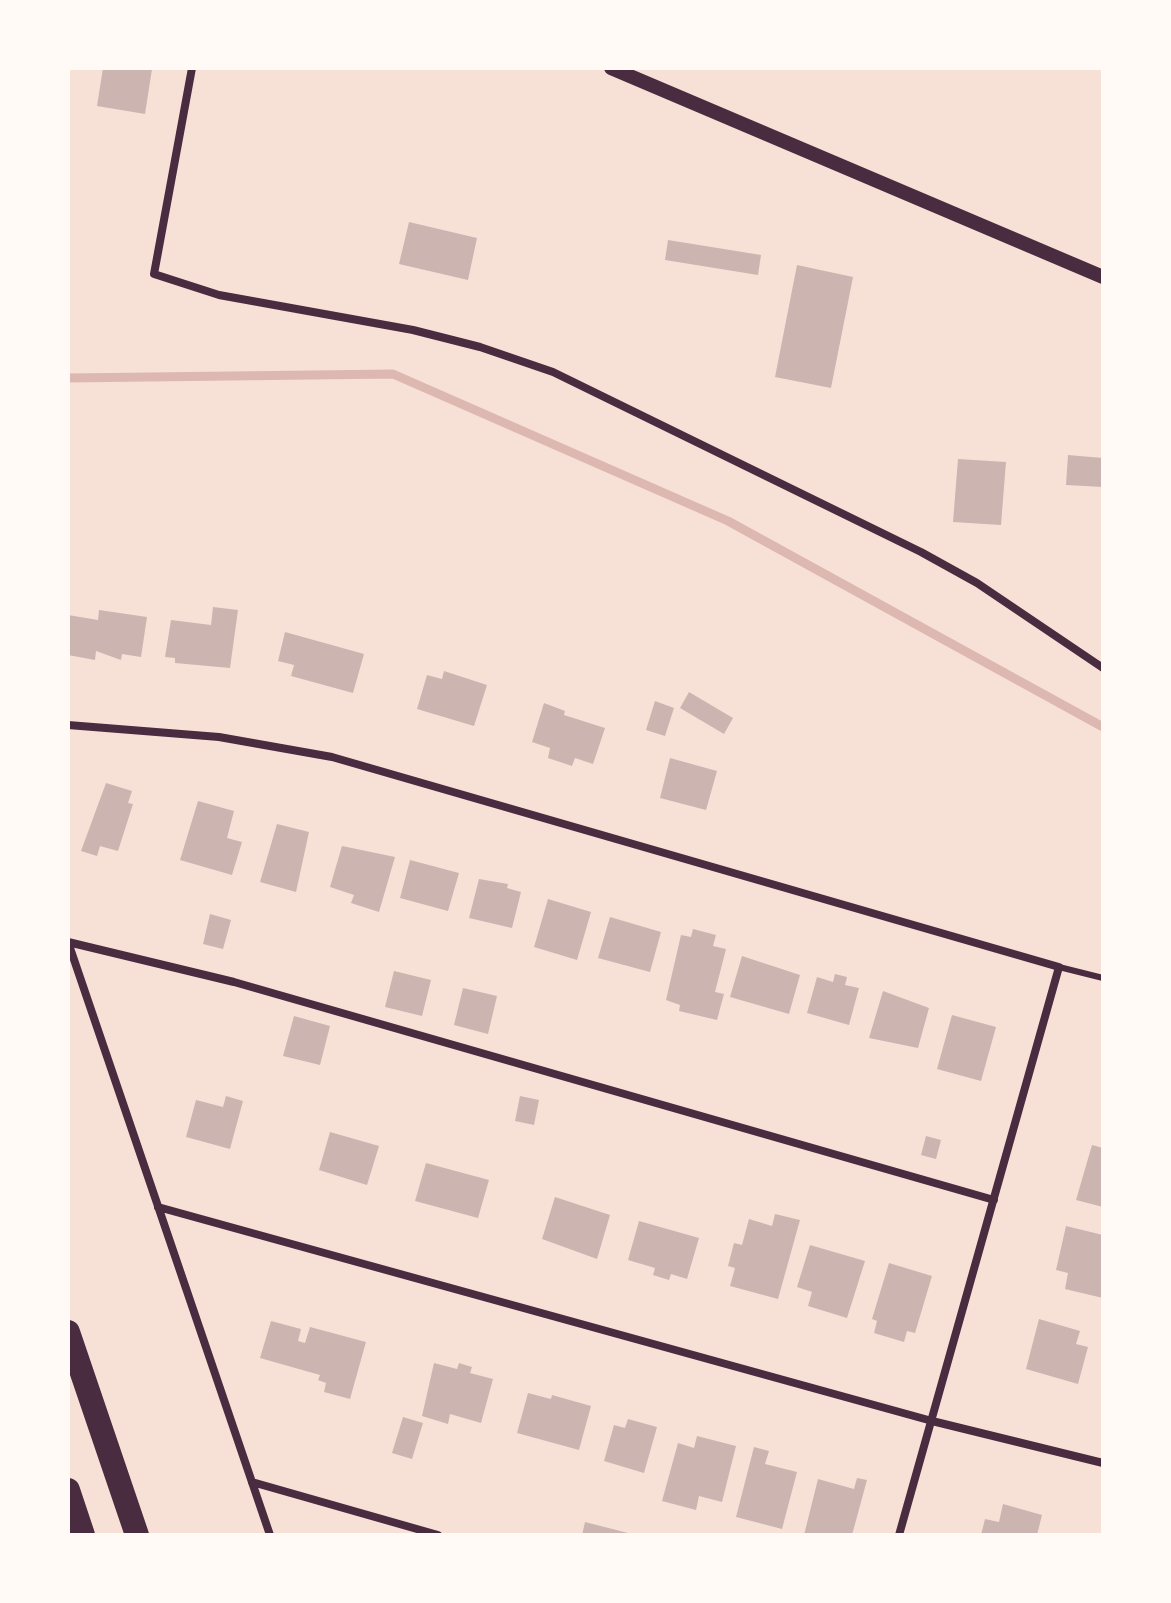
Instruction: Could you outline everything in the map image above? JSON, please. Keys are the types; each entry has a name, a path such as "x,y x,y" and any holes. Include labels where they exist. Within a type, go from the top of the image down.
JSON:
{"highway":[{"path":"68,1332 137,1535"},
{"path":"68,1490 83,1535"}],"street":[{"path":"192,68 154,274 219,295 413,330 480,347 553,372 921,552 977,583 1103,668"},
{"path":"611,68 1103,277"},
{"path":"68,725 219,737 332,757 1059,967 899,1535"},
{"path":"68,942 250,986 994,1200"},
{"path":"68,942 270,1535"},
{"path":"158,1207 932,1421 1103,1463"},
{"path":"252,1482 438,1535"}],"lane":[{"path":"1059,967 1103,978"}],"building":[{"path":"103,68 152,69 145,114 97,106"},
{"path":"409,222 477,238 468,280 399,264"},
{"path":"668,240 761,255 758,275 665,260"},
{"path":"797,265 853,277 831,388 775,377"},
{"path":"1068,455 1103,458 1103,487 1066,485"},
{"path":"958,459 1006,462 1001,525 953,522"},
{"path":"213,607 238,610 230,668 175,663 175,658 165,657 171,620 211,625"},
{"path":"99,610 147,617 141,657 122,654 121,660 96,651 95,660 68,655 68,615 98,620"},
{"path":"285,632 364,654 353,693 291,676 294,665 278,661"},
{"path":"444,671 487,685 474,726 417,709 427,675 442,679"},
{"path":"689,692 733,718 724,734 680,708"},
{"path":"655,701 674,708 665,736 646,730"},
{"path":"544,703 565,711 564,715 605,728 593,764 575,758 572,766 548,758 550,748 532,742"},
{"path":"670,758 717,771 706,810 660,798"},
{"path":"106,783 132,791 128,803 133,804 118,851 100,846 97,856 81,851"},
{"path":"198,801 234,811 227,838 242,842 232,875 180,860"},
{"path":"277,824 309,832 296,892 260,882"},
{"path":"342,846 395,857 379,912 351,903 354,895 330,887"},
{"path":"410,860 459,873 448,911 400,898"},
{"path":"479,879 508,884 507,888 521,892 512,928 469,918"},
{"path":"548,899 591,912 577,960 534,947"},
{"path":"210,914 231,920 223,949 203,944"},
{"path":"610,917 661,932 650,972 598,958"},
{"path":"693,929 716,935 713,946 726,949 715,992 724,994 717,1020 679,1011 680,1005 666,1000 681,935 691,937"},
{"path":"742,956 800,975 789,1014 730,997"},
{"path":"394,971 431,980 422,1016 385,1007"},
{"path":"835,974 847,977 845,985 859,988 849,1025 807,1013 817,977 833,982"},
{"path":"463,988 497,996 488,1034 454,1025"},
{"path":"883,991 929,1008 918,1048 869,1038"},
{"path":"952,1015 996,1027 981,1081 937,1069"},
{"path":"294,1016 330,1026 320,1065 283,1056"},
{"path":"226,1096 243,1101 230,1149 186,1137 196,1100 223,1107"},
{"path":"520,1096 539,1100 534,1125 515,1121"},
{"path":"330,1132 379,1146 367,1185 319,1170"},
{"path":"926,1136 941,1140 936,1159 921,1155"},
{"path":"1092,1145 1103,1148 1103,1207 1076,1200"},
{"path":"426,1163 489,1180 478,1218 415,1201"},
{"path":"555,1197 610,1215 597,1259 542,1239"},
{"path":"775,1214 800,1220 778,1299 730,1286 735,1268 728,1266 734,1243 742,1245 749,1219 772,1226"},
{"path":"639,1221 699,1238 687,1279 671,1274 669,1280 653,1275 655,1268 628,1260"},
{"path":"1066,1226 1103,1235 1103,1298 1065,1289 1068,1273 1056,1270"},
{"path":"810,1245 865,1261 847,1318 808,1306 812,1292 797,1287"},
{"path":"889,1263 932,1276 915,1333 907,1331 904,1342 874,1333 877,1321 872,1319"},
{"path":"1039,1319 1080,1331 1076,1344 1088,1347 1078,1384 1026,1369"},
{"path":"271,1321 301,1329 298,1341 305,1343 310,1327 366,1342 350,1399 324,1392 326,1383 318,1380 320,1375 260,1358"},
{"path":"434,1363 457,1369 459,1363 472,1367 470,1373 493,1379 481,1423 450,1414 448,1424 422,1416"},
{"path":"528,1393 551,1399 552,1395 591,1406 579,1450 517,1433"},
{"path":"403,1417 423,1423 412,1459 392,1453"},
{"path":"628,1419 657,1427 644,1473 604,1461 614,1425 625,1428"},
{"path":"697,1436 736,1446 722,1502 699,1496 696,1510 662,1501 678,1443 694,1448"},
{"path":"754,1447 769,1451 765,1464 797,1472 782,1529 736,1517"},
{"path":"857,1478 867,1480 852,1535 804,1535 818,1479 854,1489"},
{"path":"1003,1504 1042,1515 1037,1535 981,1535 985,1519 999,1522"},
{"path":"585,1522 632,1534 632,1535 582,1535"}],"waterway":[{"path":"68,378 393,374 728,521 1103,727"}]}
